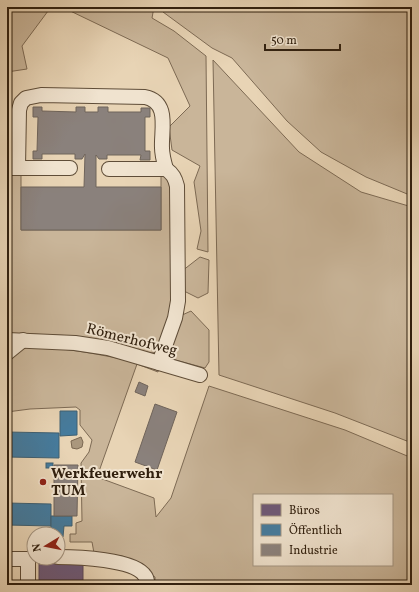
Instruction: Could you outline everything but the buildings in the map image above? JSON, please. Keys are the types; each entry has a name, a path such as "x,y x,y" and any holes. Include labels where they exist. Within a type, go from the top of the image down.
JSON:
{"street":[{"path":"70,168 13,168 19,107 26,98 41,95 145,97 155,100 162,111 162,148 166,169"},
{"path":"109,169 166,169 172,173 178,186 178,301 175,318 159,363"},
{"name":"Römerhofweg","path":"7,340 75,343 101,347 200,375"},
{"path":"7,353 22,340"},
{"path":"66,557 102,559 135,568 145,576 148,585"},
{"path":"7,559 26,558"},
{"path":"28,585 30,566"}],"shaded area":[{"path":"7,7 51,7 22,46 27,69 7,72"},
{"path":"62,7 154,7 152,18 174,31 206,56 208,252 197,249 201,231 194,182 200,166 172,150 169,127 190,106 168,58"},
{"path":"163,7 412,7 412,196 366,177 321,152 287,121 232,58 212,48 163,12"},
{"path":"213,60 299,152 361,192 412,207 412,443 335,413 219,375"},
{"path":"7,173 21,173 21,230 161,230 161,174 171,179 174,305 159,352 151,353 76,336 7,333"},
{"path":"200,257 209,260 208,293 198,298 182,290 182,271"},
{"path":"191,311 209,330 209,362 205,368 168,358 180,316"},
{"path":"31,346 96,354 159,368 158,372 137,364 97,477 154,498 156,517 171,498 209,386 345,430 412,458 412,585 155,585 155,577 122,556 94,553 92,542 70,542 70,534 76,534 76,523 82,521 81,463 89,452 92,440 80,425 80,410 76,407 30,409 7,412 7,354"},
{"path":"81,437 83,442 82,447 77,449 72,448 71,441"}],"place":[{"name":"Werkfeuerwehr TUM","path":"43,482"}]}
